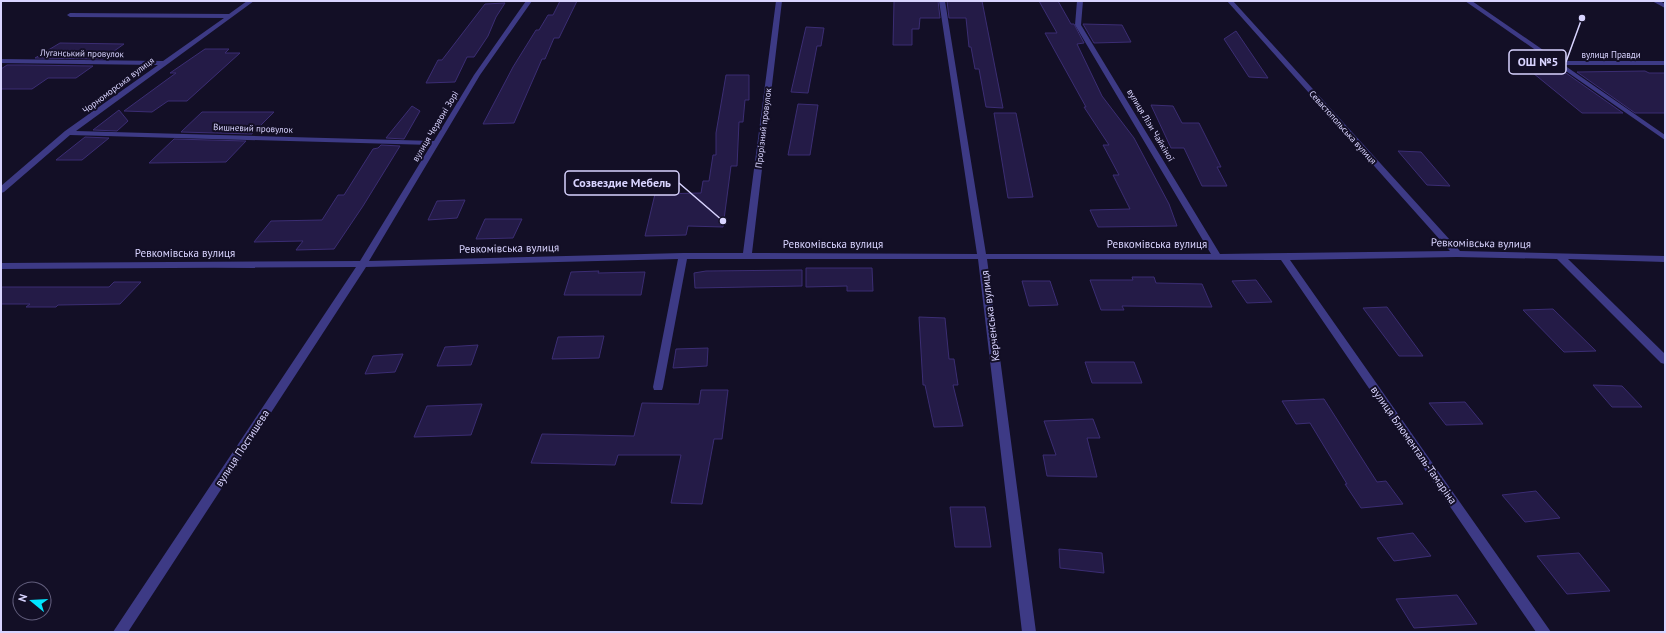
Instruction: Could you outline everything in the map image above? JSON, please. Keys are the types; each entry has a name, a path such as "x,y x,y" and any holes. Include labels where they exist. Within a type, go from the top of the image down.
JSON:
{"street":[{"name":"Чорноморська вулиця","path":"1,190 68,133 251,1"},
{"name":"вулиця Червоні Зорі","path":"363,264 477,75 529,1"},
{"name":"Прорізний провулок","path":"747,256 779,1"},
{"name":"Керченська вулиця","path":"942,1 982,255 1029,632"},
{"name":"вулиця Лізи Чайкіної","path":"1080,1 1078,25 1217,257"},
{"name":"Севастопольська вулиця","path":"1230,1 1457,254"},
{"path":"1468,1 1665,138"},
{"path":"1655,1 1665,6"},
{"path":"70,15 231,16"},
{"name":"Луганський провулок","path":"1,61 163,63"},
{"name":"вулиця Правди","path":"1557,63 1665,63"},
{"name":"Вишневий провулок","path":"68,133 437,143"},
{"name":"Ревкомівська вулиця","path":"1,266 363,264 682,256 982,255 1284,257 1457,254 1665,259"},
{"path":"658,387 682,256"},
{"path":"1559,256 1665,360"},
{"name":"вулиця Блюменталь-Тамаріна","path":"1284,257 1544,632"},
{"name":"вулиця Постишева","path":"120,632 363,264"}],"building":[{"path":"560,1 577,1 559,38 554,38 545,59 542,59 514,123 483,124 513,67 536,30 539,30 548,15 553,15"},
{"path":"894,1 938,1 940,18 920,18 919,29 912,29 912,45 893,45"},
{"path":"947,1 982,1 1003,108 986,107 979,69 975,69 971,47 969,47 966,18 949,18"},
{"path":"1039,1 1058,1 1071,24 1074,24 1084,43 1077,44 1102,96 1134,138 1169,204 1177,226 1098,227 1090,210 1130,209 1113,175 1119,175 1103,145 1109,145 1084,107 1086,107 1045,33 1057,33"},
{"path":"505,3 496,17 488,36 474,57 467,57 455,82 426,83 438,60 442,60 485,4"},
{"path":"1083,24 1122,25 1131,42 1094,43"},
{"path":"806,27 824,28 821,46 817,46 808,93 791,92"},
{"path":"1236,31 1268,78 1249,77 1224,39"},
{"path":"60,43 124,44 103,59 35,58"},
{"path":"205,49 229,49 225,53 240,53 187,101 168,101 152,112 124,111 176,73 170,73"},
{"path":"7,65 93,66 76,78 48,78 32,89 1,89 1,69"},
{"path":"1645,71 1649,73 1665,73 1665,113 1635,113 1577,72"},
{"path":"1533,73 1566,73 1623,113 1582,113"},
{"path":"726,75 749,75 749,100 745,100 743,122 739,122 737,166 731,166 723,227 688,226 686,235 645,236 655,194 701,193 703,181 709,181 713,155 716,155 716,133"},
{"path":"798,104 818,105 810,155 788,155"},
{"path":"1151,105 1173,106 1182,123 1199,123 1221,167 1217,167 1227,186 1202,186 1184,148 1171,148"},
{"path":"412,106 420,111 404,139 386,138"},
{"path":"119,110 128,121 117,131 93,130"},
{"path":"202,112 274,112 252,134 181,132"},
{"path":"994,113 1016,113 1033,197 1008,198"},
{"path":"85,137 109,138 82,160 56,160"},
{"path":"174,139 246,141 226,162 149,163"},
{"path":"381,145 400,146 363,206 334,249 296,250 303,241 254,242 271,221 322,220 338,195 344,195 373,149 378,148"},
{"path":"1398,151 1421,152 1450,186 1427,185"},
{"path":"465,200 457,218 428,220 437,201"},
{"path":"485,219 522,219 513,238 476,239"},
{"path":"806,268 872,268 873,291 847,291 847,286 806,287"},
{"path":"802,270 802,286 695,288 694,273 706,271"},
{"path":"599,271 598,273 645,272 641,295 564,295 571,272"},
{"path":"1132,277 1154,277 1156,283 1202,284 1212,307 1122,306 1124,310 1101,310 1090,280 1133,280"},
{"path":"1256,280 1272,302 1247,303 1232,281"},
{"path":"1022,281 1050,281 1058,305 1029,306"},
{"path":"114,282 141,282 120,304 26,307 30,304 1,304 1,287 109,287"},
{"path":"1387,307 1423,356 1399,356 1363,308"},
{"path":"1553,309 1596,351 1564,352 1523,310"},
{"path":"919,317 945,318 949,359 954,359 958,385 953,385 963,426 934,427 925,385 923,385"},
{"path":"604,336 599,358 552,359 558,337"},
{"path":"478,345 471,365 437,366 445,347"},
{"path":"708,348 707,366 673,368 676,349"},
{"path":"403,354 395,372 365,374 373,356"},
{"path":"1085,362 1134,362 1142,383 1092,383"},
{"path":"1593,385 1622,386 1642,407 1612,407"},
{"path":"701,390 728,390 722,439 714,439 702,504 671,503 681,455 618,455 615,465 531,463 542,434 634,436 642,403 699,404"},
{"path":"1324,399 1377,482 1386,481 1403,504 1361,508 1345,484 1347,484 1310,423 1296,424 1282,401"},
{"path":"1465,402 1483,424 1446,425 1429,403"},
{"path":"482,404 471,435 414,437 427,406"},
{"path":"1093,419 1100,438 1087,438 1097,477 1047,476 1043,455 1056,455 1044,421"},
{"path":"1536,491 1560,518 1525,522 1502,495"},
{"path":"950,507 985,507 991,547 955,547"},
{"path":"1413,533 1431,556 1394,561 1377,538"},
{"path":"1059,549 1102,553 1104,573 1060,568"},
{"path":"1579,553 1610,591 1567,594 1537,556"},
{"path":"1457,595 1477,624 1414,628 1396,599"}],"place":[{"name":"ОШ №5","path":"1582,18"},
{"name":"Созвездие Мебель","path":"723,221"}]}
